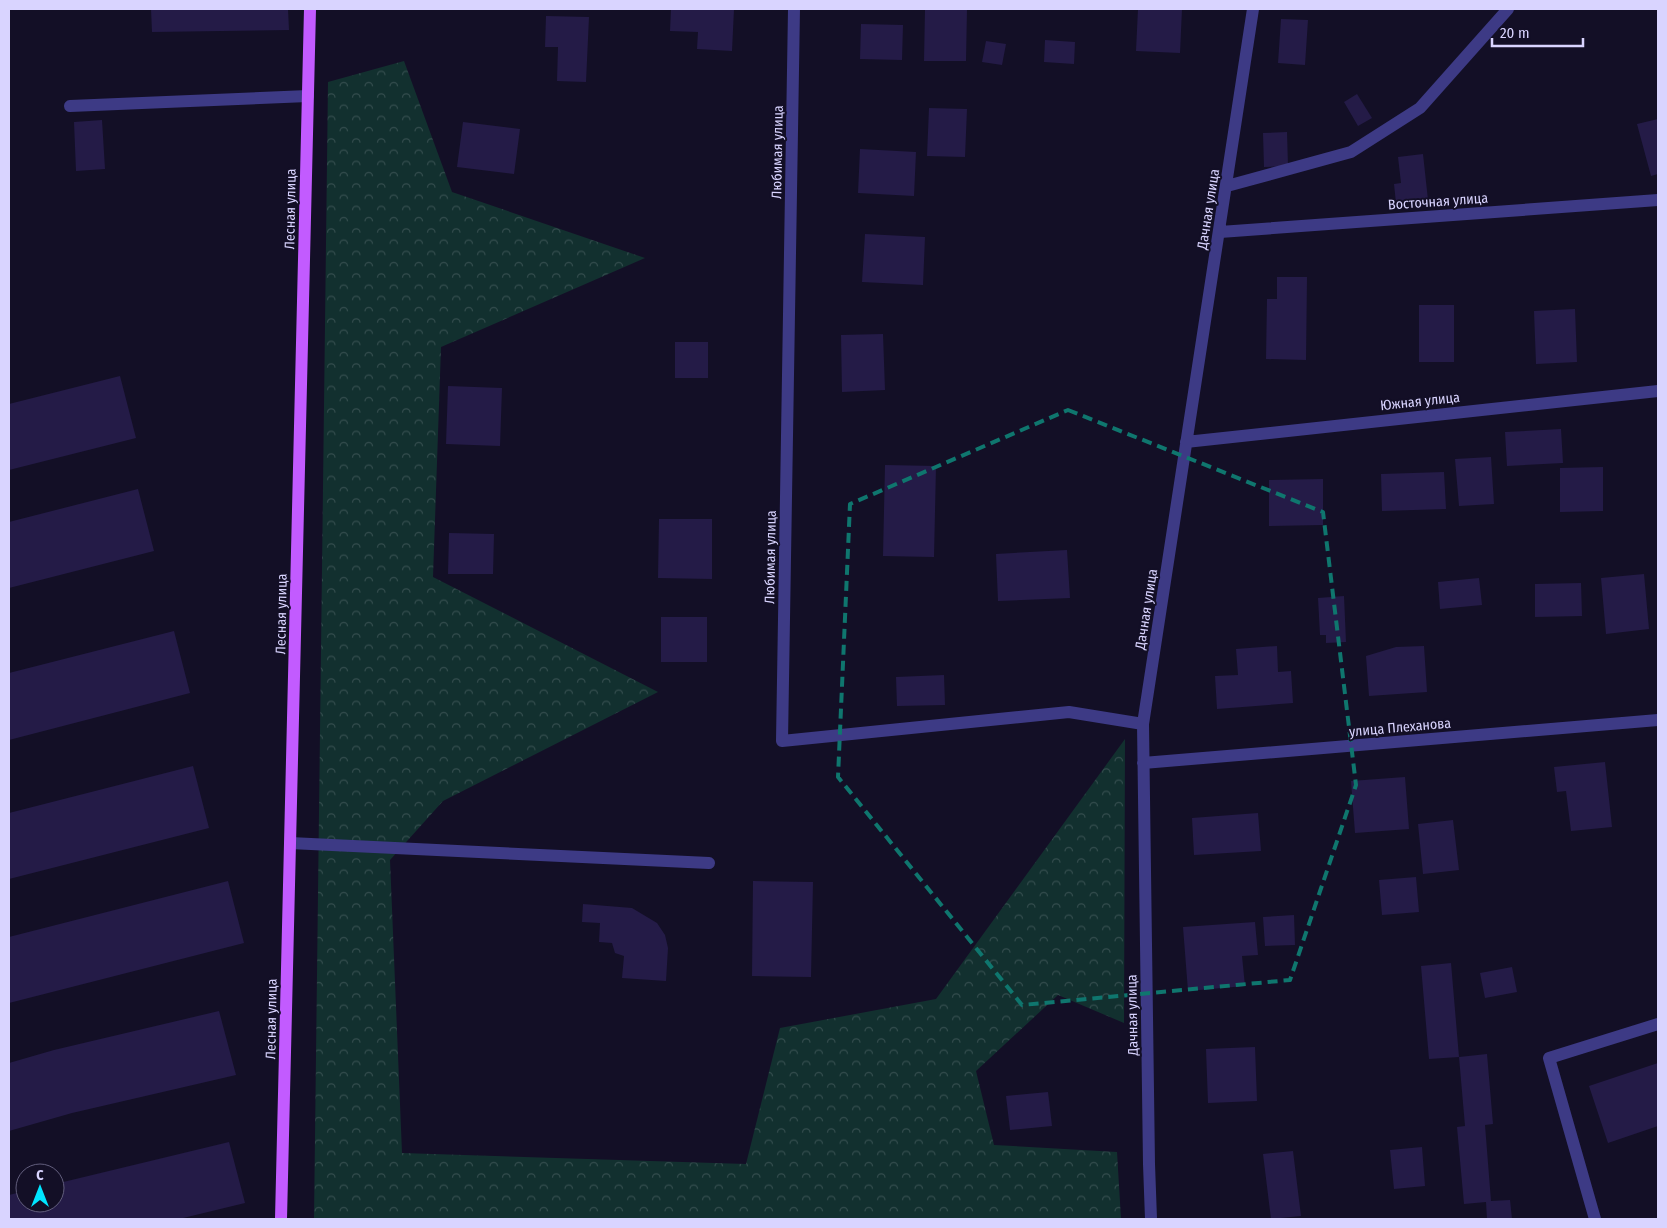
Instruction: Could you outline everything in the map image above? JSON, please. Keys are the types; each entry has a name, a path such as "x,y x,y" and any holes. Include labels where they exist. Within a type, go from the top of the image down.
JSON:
{"main road":[{"name":"Лесная улица","path":"281,1219 310,9"}],"street":[{"name":"Любимая улица","path":"794,9 782,741 1070,712 1143,724"},
{"name":"Дачная улица","path":"1151,1219 1143,724 1253,9"},
{"path":"1226,186 1352,152 1420,108 1508,9"},
{"path":"70,106 308,96"},
{"name":"Восточная улица","path":"1220,232 1658,200"},
{"name":"Южная улица","path":"1186,442 1658,391"},
{"name":"улица Плеханова","path":"1143,763 1658,720"},
{"path":"290,843 709,863"},
{"path":"1595,1219 1549,1058 1658,1024"}],"highlighted area":[{"path":"1068,410 1323,512 1356,785 1290,980 1022,1005 838,777 850,504"}],"green space":[{"path":"404,61 452,192 645,258 441,347 433,577 658,692 443,801 390,860 402,1153 746,1164 780,1028 936,999 1125,739 1124,1023 1058,995 976,1071 994,1145 1117,1152 1121,1219 314,1219 328,82"}],"building":[{"path":"151,9 288,9 289,30 152,32"},
{"path":"671,9 734,9 732,51 697,49 698,32 670,31"},
{"path":"925,9 967,9 966,61 924,61"},
{"path":"1138,9 1182,9 1180,53 1136,51"},
{"path":"546,16 589,17 586,82 557,81 558,47 545,47"},
{"path":"1281,19 1308,20 1305,65 1278,63"},
{"path":"861,24 903,25 902,60 860,59"},
{"path":"1045,40 1075,42 1074,64 1044,62"},
{"path":"986,41 1006,44 1002,65 982,62"},
{"path":"1357,94 1372,118 1358,126 1344,102"},
{"path":"929,108 967,109 965,157 927,156"},
{"path":"1658,119 1658,174 1651,176 1637,124"},
{"path":"102,120 105,169 76,171 74,122"},
{"path":"463,122 520,129 514,174 457,167"},
{"path":"1287,132 1288,166 1264,167 1263,133"},
{"path":"860,149 916,152 914,196 858,193"},
{"path":"1423,154 1428,200 1396,203 1394,184 1401,183 1398,157"},
{"path":"865,234 925,237 923,285 862,282"},
{"path":"1277,277 1307,277 1306,360 1266,359 1267,299 1277,299"},
{"path":"1419,305 1454,305 1454,362 1419,362"},
{"path":"1575,309 1577,362 1536,364 1534,311"},
{"path":"883,334 885,390 842,392 841,335"},
{"path":"675,342 708,342 708,378 675,378"},
{"path":"120,376 136,438 9,470 9,404"},
{"path":"448,386 502,388 500,446 446,444"},
{"path":"1561,429 1563,463 1507,466 1505,432"},
{"path":"1491,457 1494,504 1459,506 1455,459"},
{"path":"885,465 936,466 934,557 883,556"},
{"path":"1603,467 1603,511 1560,512 1560,468"},
{"path":"1444,472 1446,509 1382,511 1381,474"},
{"path":"1323,479 1323,525 1269,526 1269,480"},
{"path":"138,489 154,551 9,588 9,522"},
{"path":"659,519 712,519 712,579 658,578"},
{"path":"449,533 494,534 493,574 448,574"},
{"path":"1067,550 1070,598 998,601 996,554"},
{"path":"1644,574 1649,629 1606,634 1601,578"},
{"path":"1479,578 1482,605 1440,609 1438,582"},
{"path":"1581,583 1582,616 1535,617 1535,584"},
{"path":"1344,596 1346,642 1326,643 1326,635 1320,635 1318,598"},
{"path":"661,617 707,617 707,662 661,662"},
{"path":"174,631 190,693 9,740 9,673"},
{"path":"1277,646 1278,672 1291,671 1293,703 1217,709 1215,676 1238,675 1236,649"},
{"path":"1424,646 1427,692 1369,696 1366,656 1396,647"},
{"path":"944,675 945,705 897,706 896,677"},
{"path":"1605,762 1612,827 1571,831 1566,791 1557,792 1554,767"},
{"path":"193,766 209,828 9,879 9,813"},
{"path":"1405,777 1409,829 1355,833 1351,781"},
{"path":"1258,813 1261,851 1194,855 1192,818"},
{"path":"1453,820 1459,870 1423,874 1418,824"},
{"path":"1416,877 1419,912 1382,915 1379,880"},
{"path":"228,881 244,943 9,1003 9,937"},
{"path":"753,881 813,882 811,977 752,976"},
{"path":"583,904 632,908 657,923 665,935 668,948 666,981 622,978 624,956 615,953 612,943 599,942 600,923 582,922"},
{"path":"1294,915 1295,945 1265,946 1263,917"},
{"path":"1255,922 1258,955 1242,956 1245,986 1188,991 1183,927"},
{"path":"1451,963 1459,1057 1429,1059 1421,966"},
{"path":"1512,967 1517,992 1485,998 1480,973"},
{"path":"219,1011 236,1075 72,1113 9,1131 9,1063 54,1050"},
{"path":"1255,1047 1257,1101 1208,1103 1206,1049"},
{"path":"1487,1054 1493,1124 1485,1125 1491,1201 1510,1200 1512,1219 1487,1219 1486,1202 1464,1204 1457,1127 1465,1126 1459,1057"},
{"path":"1658,1063 1658,1126 1608,1143 1589,1086"},
{"path":"1048,1092 1052,1126 1010,1130 1006,1096"},
{"path":"229,1142 245,1203 179,1219 9,1219 9,1195 15,1194 15,1213 65,1213 65,1182"},
{"path":"1422,1147 1425,1186 1394,1189 1390,1150"},
{"path":"1293,1151 1301,1216 1271,1219 1263,1154"}]}
